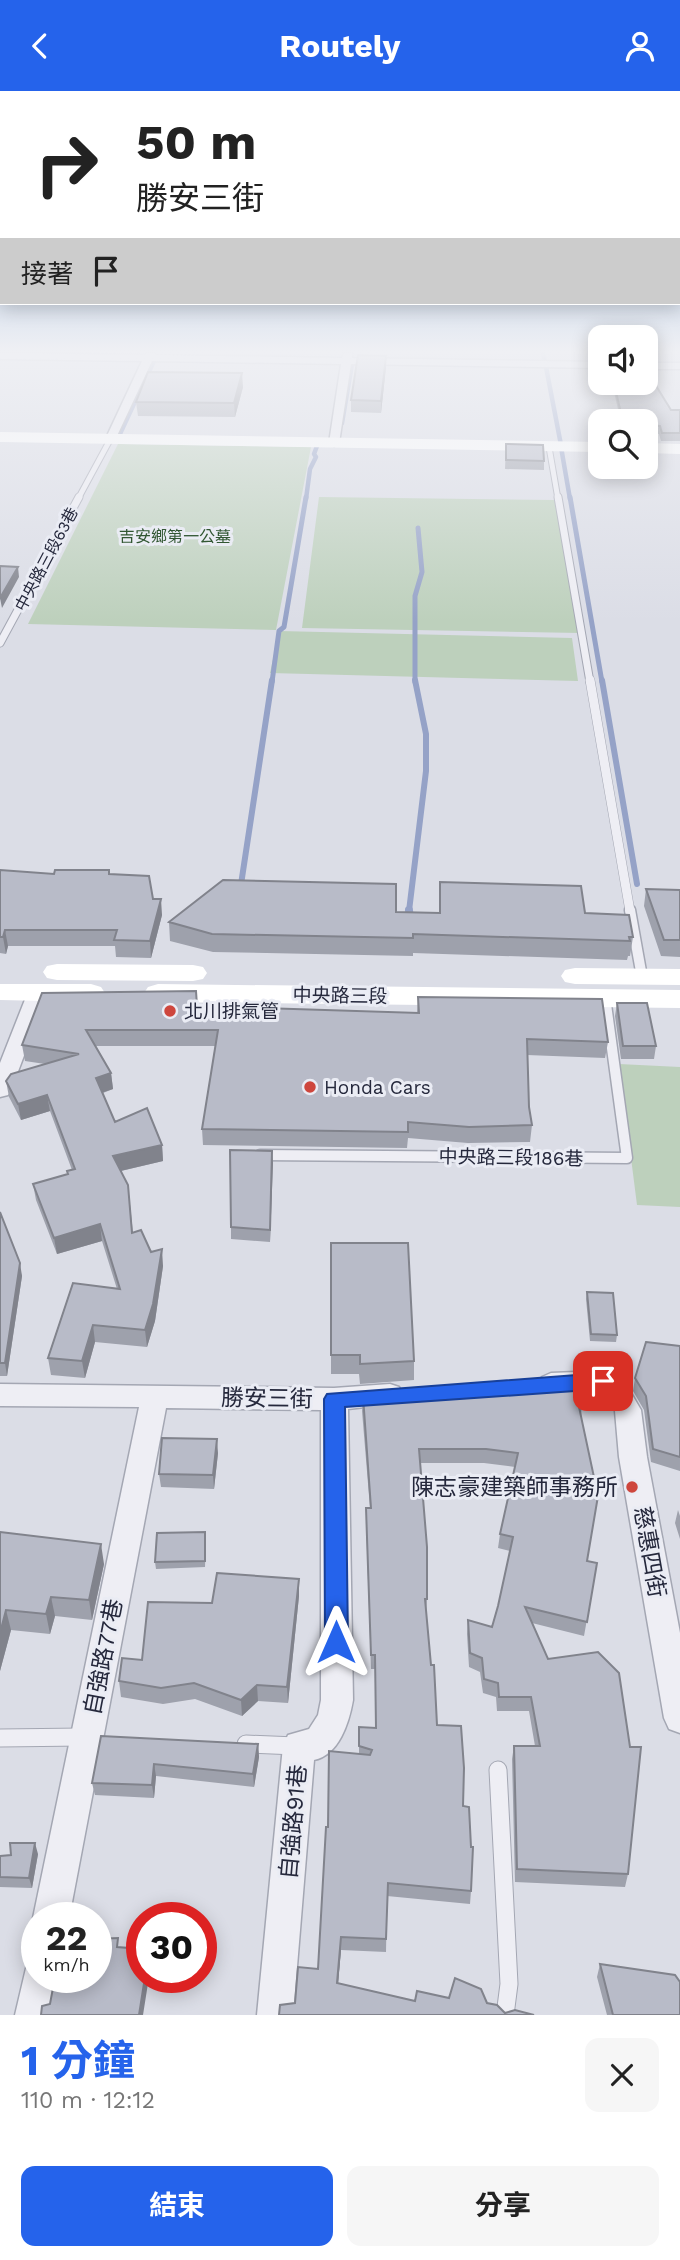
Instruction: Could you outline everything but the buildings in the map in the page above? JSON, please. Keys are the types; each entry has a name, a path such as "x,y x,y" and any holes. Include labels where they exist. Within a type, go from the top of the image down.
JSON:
{"street":[{"path":"324,443 588,447"},
{"path":"658,448 680,449"},
{"name":"中央路三段","path":"0,972 680,977"},
{"name":"中央路三段","path":"0,992 680,999"},
{"path":"0,1090 38,992"},
{"name":"慈惠四街","path":"522,1386 603,1381 615,1388 628,1410 633,1457 680,1718"},
{"name":"勝安三街","path":"0,1395 334,1399 415,1394"},
{"name":"自強路77巷","path":"55,1902 94,1737 155,1396"},
{"name":"自強路91巷","path":"275,2015 299,1747 318,1744 334,1722 339,1694 334,1399"},
{"path":"33,2015 37,1993"}],"lane":[{"name":"中央路三段63巷","path":"0,643 108,443"},
{"path":"549,447 642,977"},
{"name":"中央路三段186巷","path":"247,1155 627,1159 606,997"},
{"path":"0,1738 94,1737"},
{"path":"233,1744 299,1747"},
{"path":"498,1770 509,1984 505,2015"}],"green space":[{"name":"吉安鄉第一公墓","path":"118,444 311,447 276,630 28,624"},
{"path":"319,497 555,500 581,633 302,628"},
{"path":"279,631 572,638 578,681 270,673"},
{"path":"619,1064 680,1067 680,1207 637,1205"}],"waterway":[{"path":"306,499 310,469 316,457 314,454 317,446"},
{"path":"561,447 570,499"},
{"path":"272,682 279,631 284,627 306,497"},
{"path":"570,497 602,682"},
{"path":"415,680 415,596 422,572 418,528"},
{"path":"240,891 272,680"},
{"path":"409,911 426,771 426,734 415,680"},
{"path":"602,680 637,884"},
{"path":"409,911 410,922"}],"place":[{"name":"北川排氣管","path":"170,1011"},
{"name":"Honda Cars","path":"310,1087"},
{"name":"陳志豪建築師事務所","path":"632,1487"}],"route":[{"path":"336,1642 334,1399 603,1381"}]}
